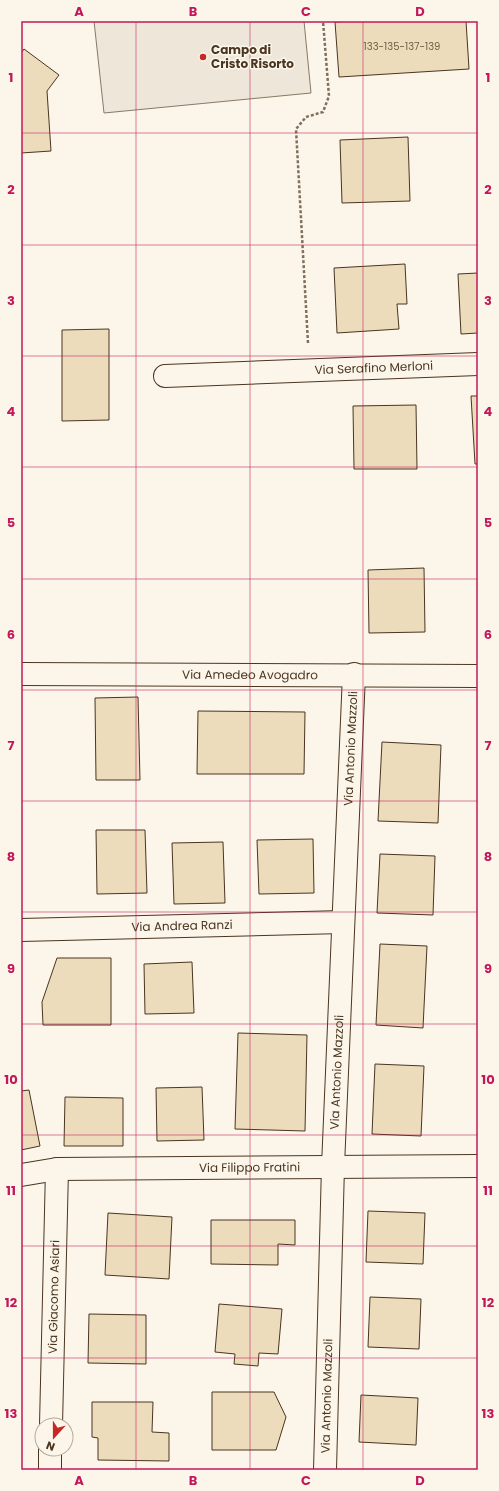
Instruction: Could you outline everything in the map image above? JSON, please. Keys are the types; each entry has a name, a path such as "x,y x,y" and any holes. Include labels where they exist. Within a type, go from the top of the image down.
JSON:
{"street":[{"name":"Via Serafino Merloni","path":"165,376 478,364"},
{"name":"Via Amedeo Avogadro","path":"21,674 354,674 478,676"},
{"name":"Via Antonio Mazzoli","path":"325,1470 334,1166 354,674"},
{"name":"Via Andrea Ranzi","path":"21,930 343,922"},
{"name":"Via Filippo Fratini","path":"21,1175 57,1169 478,1166"},
{"name":"Via Giacomo Asiari","path":"51,1417 57,1169"},
{"path":"50,1457 50,1470"}],"path":[{"path":"309,371 296,129 306,117 323,112 329,96 323,21"}],"shaded area":[{"name":"Campo di Cristo Risorto","path":"94,21 304,21 311,93 104,113"}],"building":[{"path":"466,21 469,69 339,77 335,22"},
{"path":"24,49 59,75 47,91 51,151 21,153 21,53"},
{"path":"408,137 410,201 342,203 340,140"},
{"path":"405,264 407,304 397,304 399,329 337,333 334,268"},
{"path":"478,273 478,333 461,334 458,274"},
{"path":"109,329 109,420 62,421 62,330"},
{"path":"471,396 478,396 478,464 475,464"},
{"path":"416,405 417,469 354,469 353,406"},
{"path":"424,568 425,632 369,633 368,570"},
{"path":"138,697 140,780 96,780 95,698"},
{"path":"198,711 305,712 304,774 197,774"},
{"path":"382,742 441,745 438,823 378,821"},
{"path":"96,830 145,830 147,893 97,894"},
{"path":"313,839 314,893 259,894 257,840"},
{"path":"223,842 225,903 174,904 172,843"},
{"path":"380,854 435,856 433,915 377,913"},
{"path":"380,944 427,946 423,1028 376,1025"},
{"path":"57,958 111,958 111,1025 43,1025 42,1002"},
{"path":"192,962 194,1013 145,1014 144,964"},
{"path":"238,1033 307,1035 305,1131 235,1129"},
{"path":"375,1064 424,1066 421,1136 372,1134"},
{"path":"202,1087 204,1140 157,1141 156,1088"},
{"path":"29,1090 40,1146 21,1150 21,1091"},
{"path":"65,1097 123,1098 123,1146 64,1146"},
{"path":"368,1211 425,1213 423,1264 366,1262"},
{"path":"108,1213 172,1217 169,1279 105,1275"},
{"path":"211,1220 295,1220 295,1245 278,1244 278,1265 211,1264"},
{"path":"370,1297 421,1299 419,1349 368,1347"},
{"path":"219,1304 282,1309 278,1354 259,1353 258,1366 234,1364 235,1354 215,1352"},
{"path":"89,1314 146,1315 146,1364 88,1363"},
{"path":"212,1392 274,1392 286,1417 276,1450 212,1450"},
{"path":"361,1395 418,1398 416,1445 359,1442"},
{"path":"92,1402 153,1402 152,1432 169,1433 169,1461 98,1460 98,1438 92,1437"}],"place":[{"name":"Campo di Cristo Risorto","path":"203,57"}]}
